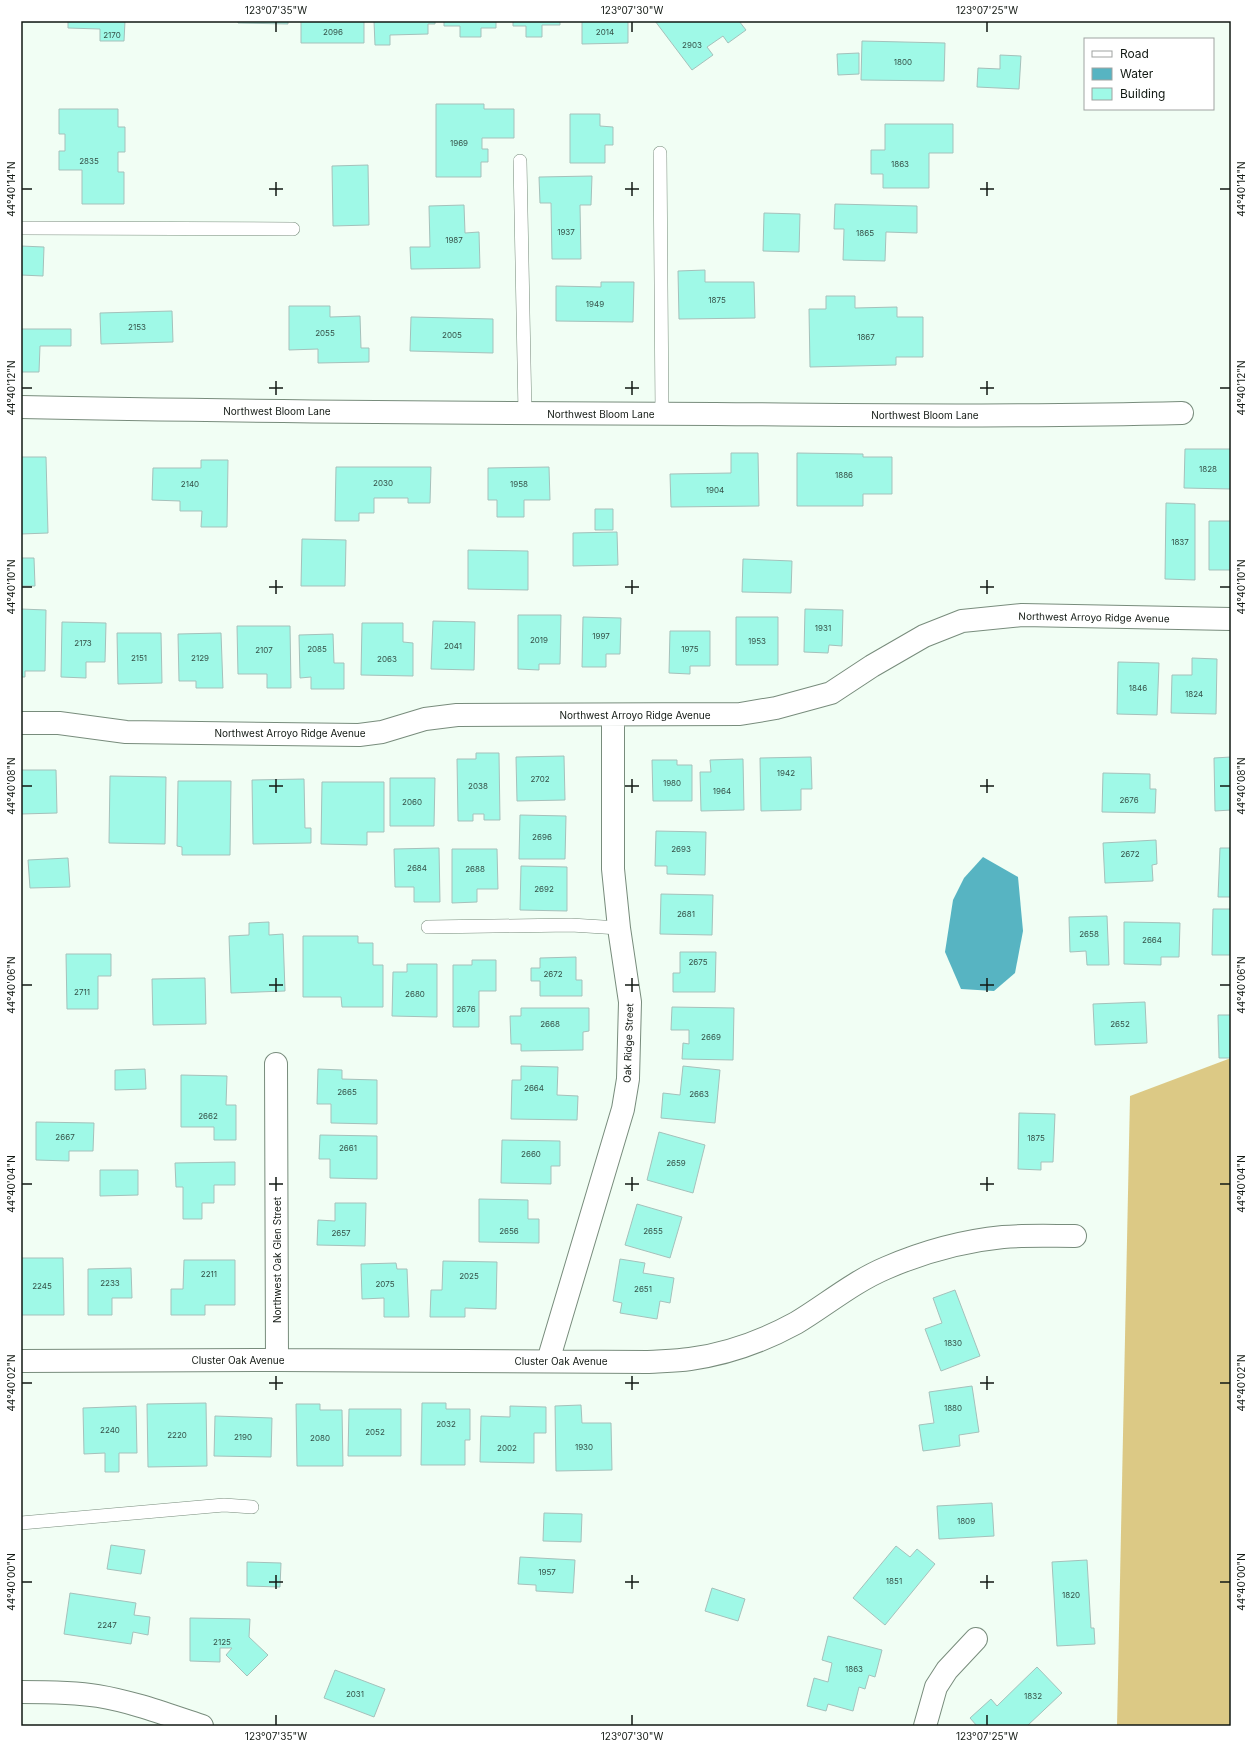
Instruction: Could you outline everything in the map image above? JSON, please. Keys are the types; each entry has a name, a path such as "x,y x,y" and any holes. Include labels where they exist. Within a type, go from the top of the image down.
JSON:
{"street":[{"name":"Northwest Bloom Lane","path":"21,407 199,411 662,414 1182,414"},
{"name":"Northwest Arroyo Ridge Avenue","path":"21,723 59,723 126,732 359,735 382,732 426,719 457,715 740,714 776,708 831,692 924,636 962,621 1022,615 1231,619"},
{"name":"Oak Ridge Street","path":"548,1361 623,1110 628,1079 630,1002 619,928 613,869 613,715"},
{"name":"Northwest Oak Glen Street","path":"276,1064 277,1360"},
{"name":"Cluster Oak Avenue","path":"21,1361 277,1360 648,1362 690,1359 725,1352 764,1339 796,1323 846,1289 885,1268 919,1255 960,1244 1004,1237 1075,1236"},
{"path":"925,1726 936,1687 947,1670 976,1639"},
{"path":"21,1692 59,1692 98,1696 144,1707 202,1726"}],"lane":[{"path":"660,153 662,414"},
{"path":"520,161 525,413"},
{"path":"21,228 293,229"},
{"path":"428,927 571,925 619,928"},
{"path":"21,1522 224,1505 252,1508"}],"shaded area":[{"path":"1231,1058 1231,1726 1117,1726 1130,1096"}],"water":[{"path":"983,857 1018,877 1023,931 1015,973 994,991 961,989 945,952 953,900 964,878"}],"building":[{"path":"40,21 40,22 21,22"},
{"path":"68,21 125,21 124,41 100,41 100,29 68,28"},
{"path":"238,21 288,21 288,24 238,23"},
{"path":"301,21 364,21 364,43 301,43"},
{"path":"374,21 435,21 435,24 428,24 428,34 390,35 390,45 375,45"},
{"path":"444,21 496,21 496,28 481,28 481,37 460,37 460,26 444,26"},
{"path":"513,21 560,21 560,25 542,25 542,37 526,37 526,26 513,26"},
{"path":"582,21 628,21 628,43 582,44"},
{"path":"655,21 739,21 746,30 728,43 723,36 707,47 713,55 692,70"},
{"path":"862,41 945,43 944,81 861,80"},
{"path":"859,53 859,74 838,75 837,54"},
{"path":"1000,55 1021,56 1019,89 977,87 978,68 1000,69"},
{"path":"436,104 484,104 484,109 514,109 514,138 482,138 482,149 488,149 488,162 481,162 481,177 436,177"},
{"path":"59,109 118,109 118,127 125,127 125,152 118,152 118,172 124,172 124,204 82,204 82,170 59,170 59,151 65,151 65,134 59,134"},
{"path":"570,114 600,114 600,126 613,127 613,145 605,145 605,163 570,163"},
{"path":"885,124 953,124 953,153 929,153 929,188 883,188 883,174 871,174 871,150 885,150"},
{"path":"368,165 369,225 333,226 332,166"},
{"path":"592,176 591,205 580,205 581,259 552,259 551,203 540,203 539,177"},
{"path":"835,204 917,206 917,233 886,232 885,261 843,260 844,229 834,229"},
{"path":"464,205 465,233 479,232 480,268 411,269 410,247 430,247 429,206"},
{"path":"764,213 800,214 799,252 763,251"},
{"path":"21,246 44,247 43,276 21,275"},
{"path":"705,270 705,282 754,282 755,318 679,319 678,271"},
{"path":"601,282 634,282 633,322 556,321 556,286 601,287"},
{"path":"826,296 855,296 855,308 897,307 897,317 923,317 923,357 896,357 896,365 810,367 809,309 826,309"},
{"path":"289,306 330,306 330,317 360,316 361,348 369,348 369,362 318,363 318,349 289,350"},
{"path":"172,311 173,342 101,344 100,313"},
{"path":"411,317 493,319 493,353 410,351"},
{"path":"21,329 71,329 71,346 40,346 39,372 21,372"},
{"path":"1185,449 1231,449 1231,489 1184,488"},
{"path":"731,453 758,453 759,506 671,507 670,474 731,473"},
{"path":"797,453 863,454 863,457 892,457 892,494 863,494 863,506 797,506"},
{"path":"21,457 46,457 48,533 21,534"},
{"path":"201,460 228,460 227,527 201,527 202,511 180,511 180,501 152,500 153,468 201,468"},
{"path":"336,467 431,467 430,503 408,503 408,498 374,498 374,513 359,513 359,521 335,521"},
{"path":"549,467 550,500 524,500 524,517 497,517 497,500 488,500 488,468"},
{"path":"1166,503 1195,504 1195,580 1165,579"},
{"path":"595,509 613,509 613,530 595,530"},
{"path":"1209,521 1231,521 1231,570 1209,570"},
{"path":"617,532 618,565 573,566 573,533"},
{"path":"302,539 346,540 345,586 301,586"},
{"path":"468,550 528,551 528,590 468,589"},
{"path":"21,558 34,558 35,586 21,586"},
{"path":"743,559 792,561 791,593 742,592"},
{"path":"21,609 46,610 45,671 25,671 25,677 21,677"},
{"path":"805,609 843,610 842,646 829,645 828,653 804,652"},
{"path":"518,615 561,615 560,664 539,664 539,670 518,669"},
{"path":"583,617 621,618 620,654 606,654 606,667 582,667"},
{"path":"736,617 778,617 778,665 736,665"},
{"path":"433,621 475,622 474,670 431,669"},
{"path":"62,622 106,623 105,662 86,662 86,678 61,677"},
{"path":"362,623 403,623 403,642 413,643 413,676 361,675"},
{"path":"237,626 290,626 291,688 267,688 267,674 238,674"},
{"path":"670,631 710,631 710,666 690,666 690,674 669,673"},
{"path":"117,633 161,633 162,683 118,684"},
{"path":"221,633 223,688 196,688 196,681 179,681 178,634"},
{"path":"333,634 334,663 344,663 344,689 311,689 311,677 300,678 299,635"},
{"path":"1192,658 1217,659 1216,714 1171,713 1172,675 1192,675"},
{"path":"1118,662 1159,663 1157,715 1117,714"},
{"path":"476,753 499,753 500,820 484,820 484,814 473,814 473,821 458,821 457,759 476,759"},
{"path":"564,756 565,800 517,801 516,757"},
{"path":"811,757 812,789 801,789 801,810 761,811 760,758"},
{"path":"1231,757 1231,810 1215,811 1214,758"},
{"path":"743,759 744,810 701,811 700,772 711,772 710,760"},
{"path":"652,760 677,760 677,765 692,765 692,801 653,801"},
{"path":"21,770 56,770 57,813 21,814"},
{"path":"1103,773 1150,774 1150,789 1156,789 1155,813 1102,812"},
{"path":"110,776 166,777 165,844 109,843"},
{"path":"390,778 435,778 434,826 390,826"},
{"path":"304,779 305,828 311,828 311,843 253,844 252,780"},
{"path":"178,781 231,781 230,855 182,855 182,847 177,846"},
{"path":"322,782 384,782 384,832 367,832 367,845 321,844"},
{"path":"520,815 566,816 565,859 519,859"},
{"path":"656,831 706,832 705,875 667,874 667,866 655,866"},
{"path":"1156,840 1157,864 1152,865 1153,881 1105,883 1103,843"},
{"path":"439,848 440,902 414,902 414,887 395,887 394,849"},
{"path":"1220,848 1231,848 1231,897 1218,897"},
{"path":"452,849 497,849 498,889 477,889 477,902 452,903"},
{"path":"68,858 70,887 30,888 28,860"},
{"path":"521,866 567,867 567,911 520,910"},
{"path":"661,894 713,895 712,935 660,934"},
{"path":"1213,909 1231,909 1231,955 1212,955"},
{"path":"1107,916 1109,965 1087,965 1086,951 1070,952 1069,917"},
{"path":"269,922 269,935 283,934 285,991 231,993 229,936 249,935 249,923"},
{"path":"1124,922 1180,923 1179,957 1161,957 1161,965 1124,964"},
{"path":"303,936 358,936 358,943 373,943 373,965 383,965 383,1007 342,1007 341,997 303,997"},
{"path":"680,952 716,952 715,992 673,992 673,973 680,973"},
{"path":"66,954 111,954 111,976 98,976 98,1009 67,1009"},
{"path":"576,957 576,980 582,980 582,996 540,996 540,981 531,981 531,968 540,968 540,958"},
{"path":"472,960 496,960 496,991 479,991 479,1027 453,1027 453,965 472,965"},
{"path":"407,964 437,964 437,1017 392,1016 393,972 407,972"},
{"path":"205,978 206,1024 153,1025 152,979"},
{"path":"1145,1002 1147,1043 1095,1045 1093,1004"},
{"path":"672,1007 734,1008 733,1060 682,1059 683,1043 689,1044 689,1030 671,1030"},
{"path":"521,1008 589,1008 589,1031 583,1032 583,1050 521,1051 521,1044 511,1044 510,1016 521,1016"},
{"path":"1218,1015 1231,1015 1231,1058 1219,1058"},
{"path":"521,1066 558,1067 557,1095 578,1096 577,1120 511,1119 512,1080 521,1080"},
{"path":"683,1066 720,1070 715,1123 661,1118 663,1093 680,1095"},
{"path":"145,1069 146,1089 115,1090 115,1070"},
{"path":"318,1069 342,1070 342,1079 377,1080 377,1124 331,1123 331,1104 317,1104"},
{"path":"181,1075 227,1076 226,1105 236,1105 236,1140 214,1140 214,1127 181,1127"},
{"path":"1019,1113 1055,1114 1053,1162 1041,1162 1041,1170 1018,1169"},
{"path":"36,1122 94,1123 93,1151 69,1151 69,1161 36,1160"},
{"path":"659,1132 705,1145 693,1193 647,1180"},
{"path":"320,1135 377,1136 377,1179 330,1178 330,1159 319,1159"},
{"path":"502,1140 560,1141 560,1166 551,1166 551,1184 501,1183"},
{"path":"235,1162 235,1185 214,1185 214,1203 202,1203 202,1219 183,1219 183,1187 176,1187 175,1163"},
{"path":"100,1170 138,1170 138,1195 100,1196"},
{"path":"479,1199 528,1200 528,1219 539,1219 539,1243 479,1242"},
{"path":"335,1203 366,1203 365,1246 317,1245 318,1220 335,1221"},
{"path":"637,1204 682,1217 670,1258 625,1245"},
{"path":"21,1258 63,1258 64,1315 21,1315"},
{"path":"620,1259 645,1263 643,1273 674,1278 670,1303 660,1301 657,1319 620,1313 622,1303 613,1301"},
{"path":"184,1260 235,1260 235,1305 205,1305 205,1315 171,1315 171,1289 183,1289"},
{"path":"443,1261 497,1262 496,1309 465,1308 465,1317 430,1317 431,1290 442,1290"},
{"path":"396,1263 397,1269 407,1269 409,1317 384,1317 384,1298 362,1299 361,1264"},
{"path":"131,1268 132,1298 112,1298 112,1315 88,1315 88,1269"},
{"path":"955,1290 980,1356 941,1371 925,1329 942,1323 933,1298"},
{"path":"972,1386 979,1432 959,1435 960,1446 923,1451 919,1425 934,1423 929,1392"},
{"path":"206,1403 207,1466 148,1467 147,1404"},
{"path":"422,1403 446,1403 446,1409 470,1409 470,1440 465,1440 465,1465 421,1465"},
{"path":"296,1404 320,1404 320,1410 342,1410 343,1466 297,1466"},
{"path":"581,1405 582,1423 611,1423 612,1470 556,1471 555,1406"},
{"path":"136,1406 137,1453 119,1453 119,1472 105,1472 105,1453 84,1454 83,1408"},
{"path":"510,1406 546,1407 546,1433 534,1433 534,1463 480,1462 481,1416 510,1417"},
{"path":"349,1409 401,1409 401,1456 348,1456"},
{"path":"215,1416 272,1418 271,1457 214,1456"},
{"path":"992,1503 994,1536 939,1539 937,1506"},
{"path":"544,1513 582,1514 581,1542 543,1541"},
{"path":"111,1545 145,1550 141,1574 107,1569"},
{"path":"896,1546 910,1557 917,1549 935,1564 885,1625 853,1598"},
{"path":"520,1557 575,1560 573,1593 536,1591 536,1585 518,1584"},
{"path":"1087,1560 1091,1628 1094,1628 1095,1644 1057,1646 1052,1562"},
{"path":"247,1562 281,1563 280,1587 247,1586"},
{"path":"712,1588 745,1599 738,1621 705,1611"},
{"path":"70,1593 136,1603 134,1615 150,1617 148,1635 133,1632 131,1644 64,1634"},
{"path":"190,1618 250,1619 249,1637 268,1655 247,1676 226,1655 232,1648 220,1648 220,1662 190,1661"},
{"path":"828,1636 882,1650 875,1677 869,1675 865,1689 859,1687 853,1711 828,1704 826,1711 807,1706 814,1678 828,1682 832,1663 822,1660"},
{"path":"1037,1667 1062,1693 1027,1726 977,1726 970,1718 991,1699 997,1706"},
{"path":"335,1670 385,1689 374,1717 324,1698"}]}
